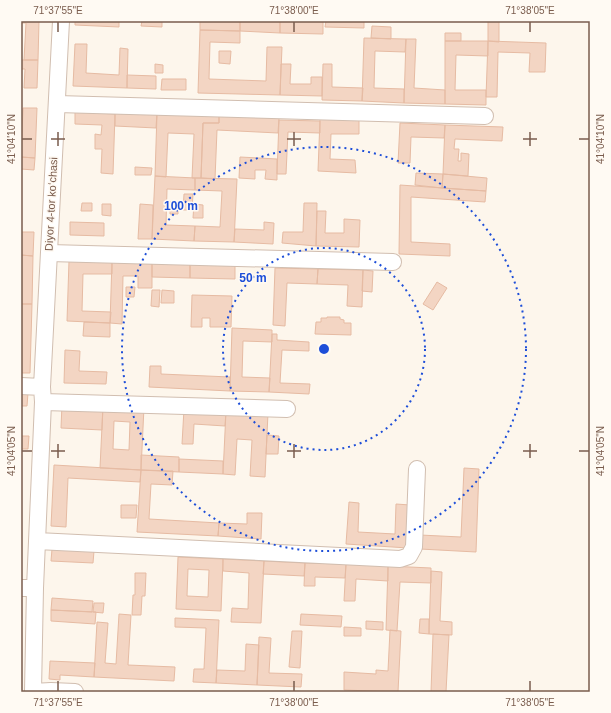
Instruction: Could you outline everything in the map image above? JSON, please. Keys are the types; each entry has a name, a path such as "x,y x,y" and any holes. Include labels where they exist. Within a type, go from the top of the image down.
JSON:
{"street":[{"name":"Diyor 4-tor koʻchasi","path":"33,692 28,588 38,541 48,253 61,21"},
{"path":"57,104 485,116"},
{"path":"48,253 393,262"},
{"path":"21,386 43,394 287,409"},
{"path":"38,541 400,559 409,556 414,547 417,469"},
{"path":"33,692 75,692"}],"building":[{"path":"21,21 39,21 38,60 24,60 26,23 21,23"},
{"path":"75,21 119,21 119,27 75,25"},
{"path":"142,21 162,21 162,27 141,26"},
{"path":"200,21 240,21 240,31 200,30"},
{"path":"240,21 280,21 280,33 240,31"},
{"path":"280,21 323,21 323,34 280,33"},
{"path":"326,21 364,21 364,28 325,27"},
{"path":"488,21 499,21 499,42 488,41"},
{"path":"372,26 391,27 391,39 371,38"},
{"path":"200,30 240,31 240,43 210,42 209,79 266,81 267,47 282,47 280,95 198,93"},
{"path":"445,33 461,33 461,41 445,41"},
{"path":"364,38 406,39 405,52 375,51 374,88 404,89 404,103 362,101"},
{"path":"406,39 416,39 414,88 445,90 445,104 404,103"},
{"path":"445,41 488,41 488,56 456,55 455,90 486,90 486,105 445,104"},
{"path":"488,41 546,43 545,72 529,72 530,53 498,52 497,97 486,97"},
{"path":"75,44 87,44 86,73 119,75 120,48 128,49 127,88 73,86"},
{"path":"219,51 231,51 230,64 219,63"},
{"path":"21,60 38,60 37,88 24,88 25,69 21,69"},
{"path":"155,64 163,65 163,73 155,73"},
{"path":"281,64 291,64 290,84 311,84 311,77 322,77 322,96 280,95"},
{"path":"323,64 332,64 332,87 363,88 362,101 322,100"},
{"path":"127,75 156,76 156,89 127,88"},
{"path":"162,79 186,79 186,90 161,90"},
{"path":"23,108 37,108 35,158 21,157"},
{"path":"115,111 157,113 156,128 115,126"},
{"path":"75,112 115,114 113,174 101,173 102,149 95,149 95,134 101,135 102,125 75,124"},
{"path":"157,113 219,116 219,123 203,123 201,178 192,178 194,134 168,133 166,177 155,176"},
{"path":"219,116 279,118 278,133 217,130 215,179 201,178 203,123 219,123"},
{"path":"320,119 359,120 359,134 331,134 330,159 355,160 356,173 318,171"},
{"path":"279,120 320,121 320,133 288,132 286,174 277,174"},
{"path":"400,123 445,125 444,138 411,137 410,163 398,163"},
{"path":"445,125 503,127 502,141 455,139 454,149 459,149 458,161 461,161 461,153 469,154 468,176 443,174"},
{"path":"21,157 35,158 34,170 21,169"},
{"path":"240,157 277,159 277,180 265,179 266,170 255,170 255,179 239,178"},
{"path":"135,167 152,168 151,175 135,175"},
{"path":"416,173 443,174 442,188 415,185"},
{"path":"443,174 487,178 486,191 442,188"},
{"path":"155,176 195,178 195,190 167,189 166,225 195,226 194,241 152,239"},
{"path":"195,178 237,179 234,242 194,241 195,226 220,227 222,191 195,190"},
{"path":"400,185 486,191 485,202 411,197 411,242 450,244 450,256 399,254"},
{"path":"184,194 193,194 192,210 183,210"},
{"path":"170,202 178,202 178,214 170,214"},
{"path":"82,203 92,203 92,211 81,211"},
{"path":"304,203 317,203 316,246 282,243 283,232 303,232"},
{"path":"102,204 111,204 111,216 102,215"},
{"path":"140,204 153,205 152,239 138,239"},
{"path":"194,204 203,205 203,218 193,218"},
{"path":"317,211 326,211 325,233 344,233 344,219 360,220 359,247 316,246"},
{"path":"70,222 104,223 104,236 70,235"},
{"path":"264,222 274,223 273,244 234,242 235,229 264,230"},
{"path":"21,232 34,232 33,256 21,255"},
{"path":"21,255 33,256 32,304 21,304"},
{"path":"69,261 112,261 112,274 83,274 82,311 111,312 110,323 67,321"},
{"path":"112,261 152,262 152,288 138,288 138,276 123,276 122,324 110,323"},
{"path":"152,262 190,263 190,278 152,277"},
{"path":"190,263 235,263 235,279 190,278"},
{"path":"275,268 318,269 317,284 287,283 285,326 273,325"},
{"path":"318,269 363,270 362,307 347,306 348,285 317,284"},
{"path":"363,270 373,271 372,292 362,291"},
{"path":"437,282 447,288 433,310 423,304"},
{"path":"126,287 135,287 134,297 126,297"},
{"path":"152,290 160,290 159,307 151,306"},
{"path":"162,290 174,291 174,303 161,303"},
{"path":"192,295 232,296 231,327 210,327 210,318 202,318 202,327 191,327"},
{"path":"21,304 32,304 30,373 21,373"},
{"path":"340,317 340,319 344,320 344,323 351,323 351,335 315,334 316,322 321,322 321,318"},
{"path":"84,322 110,323 110,337 83,336"},
{"path":"232,328 272,330 272,342 243,341 242,377 270,378 269,392 230,391"},
{"path":"272,334 277,334 277,340 309,342 309,351 282,350 280,383 310,384 309,394 269,392"},
{"path":"65,350 80,351 79,371 107,372 106,384 64,383"},
{"path":"150,366 161,366 161,374 230,377 230,391 149,387"},
{"path":"21,393 28,393 27,406 21,406"},
{"path":"62,404 103,405 102,430 61,428"},
{"path":"103,405 144,407 141,470 100,468","holes":["114,421 130,422 129,450 113,449"]},
{"path":"184,409 226,411 225,426 194,424 193,444 182,444"},
{"path":"226,411 268,413 265,477 250,476 252,440 237,439 235,475 223,474"},
{"path":"267,435 279,436 278,454 266,454"},
{"path":"21,436 29,436 28,449 21,449"},
{"path":"141,455 179,457 179,472 141,470"},
{"path":"179,459 223,461 223,474 179,472"},
{"path":"54,465 141,470 140,482 68,478 66,527 51,526"},
{"path":"464,468 479,469 476,552 420,549 420,535 461,537"},
{"path":"141,470 173,471 172,485 151,484 149,519 219,523 218,536 137,532"},
{"path":"349,502 359,503 358,532 395,534 396,504 410,505 408,548 346,544"},
{"path":"121,505 137,505 136,518 121,518"},
{"path":"247,513 262,513 261,539 218,536 219,523 247,524"},
{"path":"52,549 94,551 93,563 51,561"},
{"path":"178,557 223,559 221,611 176,609","holes":["188,569 209,570 208,597 187,596"]},
{"path":"223,559 264,561 261,623 231,622 232,608 248,609 249,573 223,571"},
{"path":"264,561 305,563 304,576 263,574"},
{"path":"305,563 346,564 345,578 315,577 315,586 304,586"},
{"path":"346,564 388,566 388,581 356,579 355,601 344,601"},
{"path":"388,566 431,568 431,583 400,582 397,631 386,630"},
{"path":"431,571 442,572 440,621 452,622 452,635 429,634"},
{"path":"135,573 146,573 145,596 142,596 141,615 132,615 133,595 135,595"},
{"path":"52,598 93,601 92,612 51,610"},
{"path":"94,603 104,603 103,613 93,612"},
{"path":"51,610 96,612 95,624 51,621"},
{"path":"119,614 131,615 128,665 175,667 174,681 94,677 97,622 108,623 105,663 116,664"},
{"path":"301,614 342,616 341,627 300,625"},
{"path":"175,618 219,620 216,683 193,682 194,669 204,669 206,628 175,627"},
{"path":"420,619 429,619 429,634 419,633"},
{"path":"366,621 383,622 383,630 366,629"},
{"path":"344,627 361,628 361,636 344,636"},
{"path":"390,630 401,631 398,692 344,690 344,672 376,674 376,670 388,671"},
{"path":"292,631 302,631 300,668 289,667"},
{"path":"433,634 449,635 446,692 431,692"},
{"path":"259,637 271,638 269,673 302,674 301,687 257,685"},
{"path":"246,644 259,645 257,685 216,683 217,670 245,671"},
{"path":"50,661 95,663 94,677 60,675 60,680 49,679"}]}
